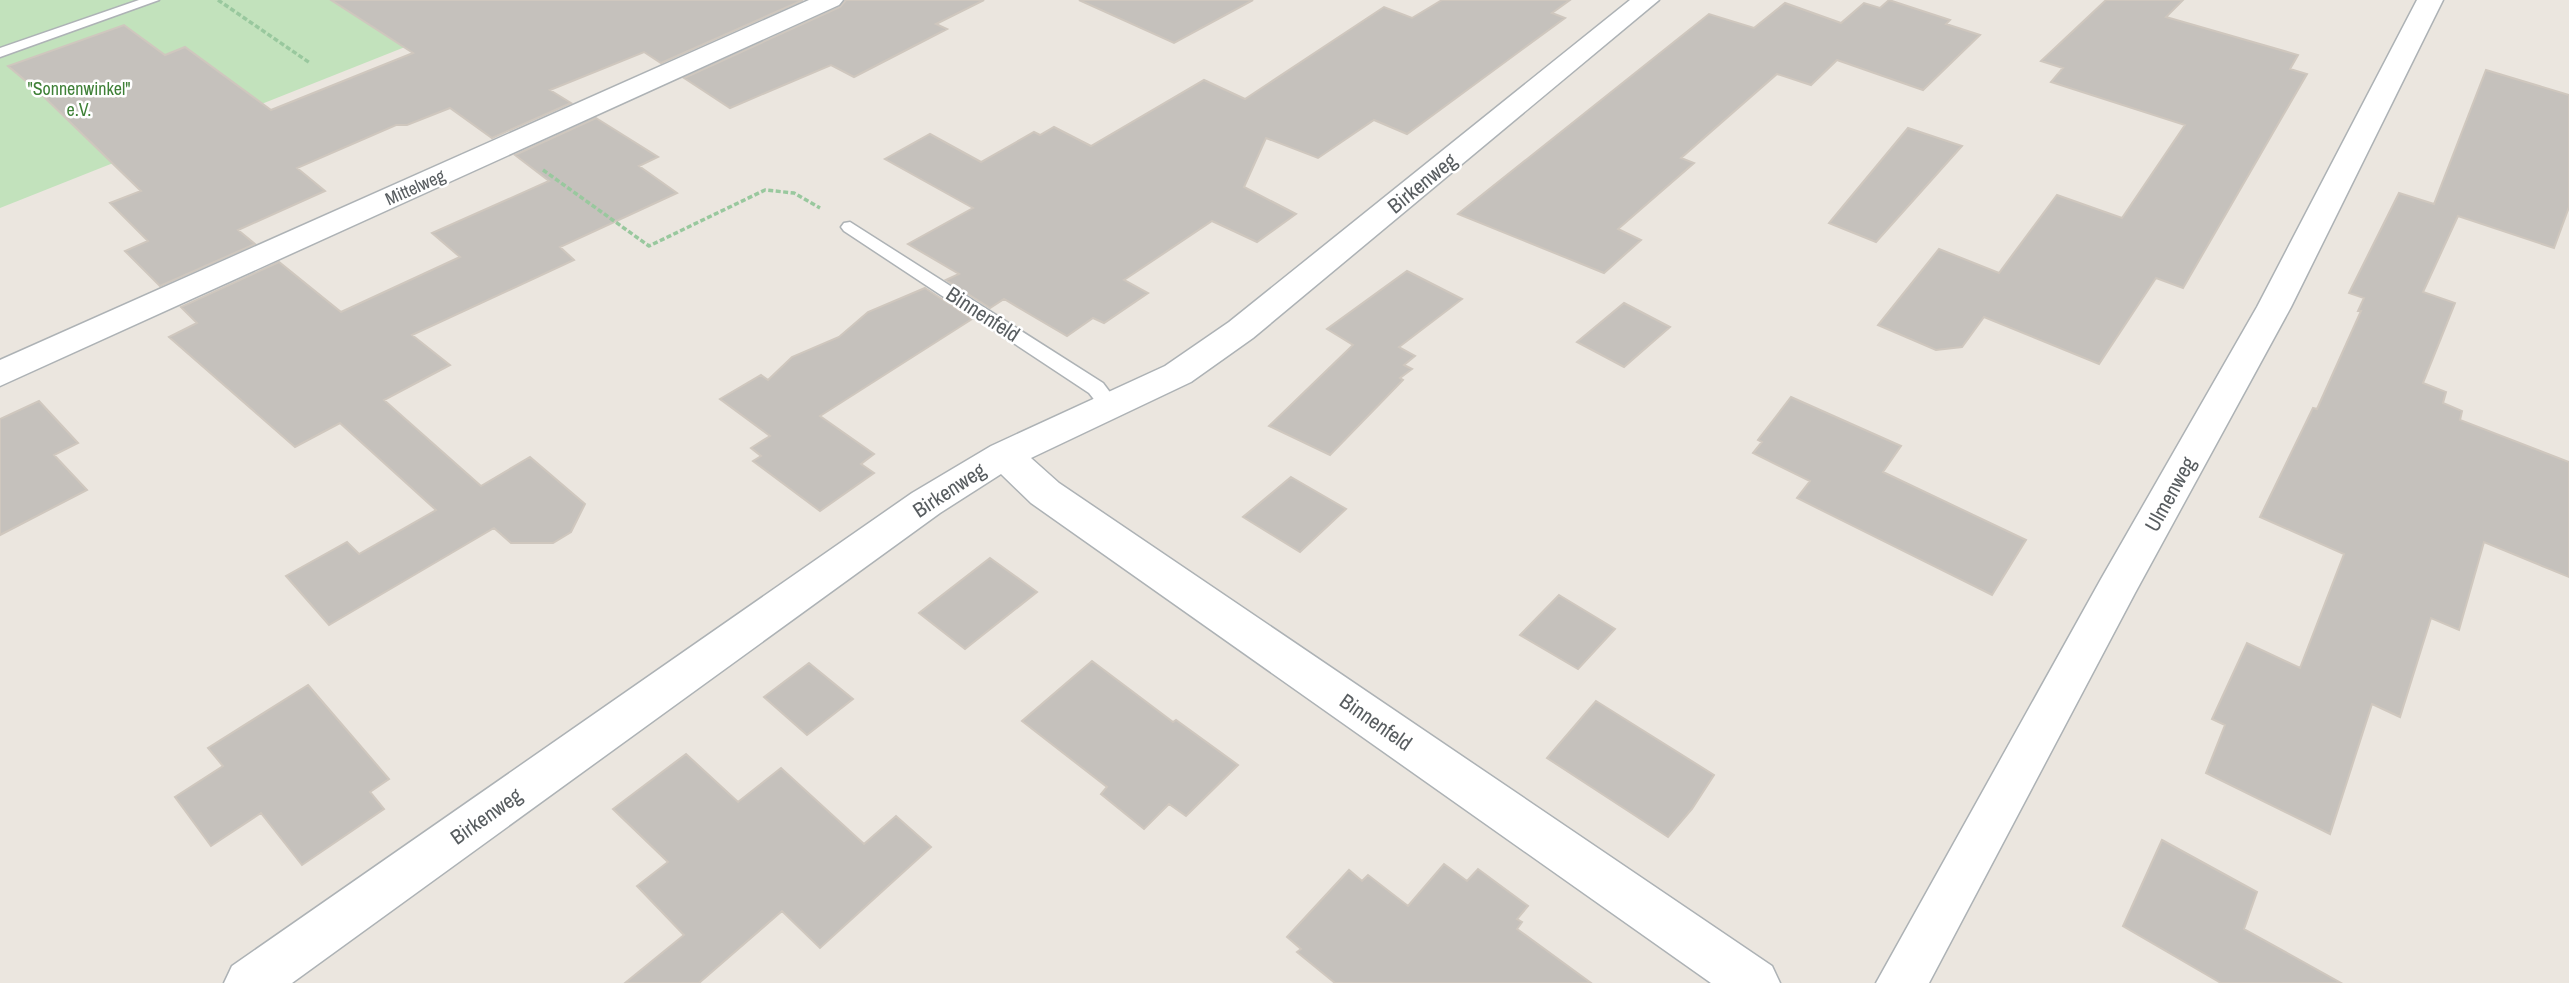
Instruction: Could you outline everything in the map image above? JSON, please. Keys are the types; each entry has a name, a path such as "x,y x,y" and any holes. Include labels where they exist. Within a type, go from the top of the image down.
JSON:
{"street":[{"name":"Mittelweg","path":"0,374 830,0"},
{"name":"Birkenweg","path":"250,983 915,511 1004,454 1178,374 1241,331 1646,0"},
{"name":"Ulmenweg","path":"1902,983 2274,307 2430,0"},
{"name":"Binnenfeld","path":"1004,454 1045,493 1754,983"}],"lane":[{"path":"0,53 152,0"},
{"name":"Binnenfeld","path":"850,227 1096,388 1111,407"}],"path":[{"path":"218,0 310,63"},
{"path":"508,145 649,246 765,190 779,188 795,192 850,227"}],"green space":[{"name":"\"Sonnenwinkel\" e.V.","path":"0,0 523,0 0,208"}],"building":[{"path":"331,0 803,0 661,63 644,52 550,90 571,103 492,138 450,108 407,125 396,125 297,168 325,191 238,230 255,244 160,286 125,251 148,241 110,203 141,191 39,92 8,66 124,25 165,55 185,47 271,110 413,53"},
{"path":"846,0 984,0 936,24 947,29 854,77 831,65 730,108 684,78 840,7"},
{"path":"1079,0 1253,0 1174,43"},
{"path":"1442,0 1570,0 1552,13 1565,18 1407,134 1374,120 1318,158 1266,138 1244,187 1296,214 1257,242 1212,221 1124,280 1148,293 1104,323 1093,318 1067,336 1004,299 990,308 946,280 959,274 908,244 973,208 885,159 930,134 981,162 1034,132 1040,135 1054,127 1091,146 1204,80 1245,99 1384,7 1412,18"},
{"path":"1889,0 1950,20 1946,24 1980,35 1923,90 1837,60 1811,85 1777,74 1681,158 1694,163 1618,229 1641,240 1604,273 1458,214 1709,14 1754,28 1785,3 1841,23 1864,3 1880,8"},
{"path":"2106,0 2183,0 2166,17 2298,55 2290,69 2307,74 2183,288 2156,278 2099,364 1984,317 1962,347 1936,350 1878,325 1939,249 1999,273 2057,195 2122,218 2185,125 2051,82 2063,68 2041,61"},
{"path":"2486,70 2569,95 2569,207 2554,248 2458,216 2423,292 2455,303 2423,383 2446,392 2443,403 2462,411 2460,420 2569,462 2569,577 2484,542 2459,630 2431,618 2400,717 2372,704 2330,834 2206,773 2225,725 2212,719 2247,643 2300,668 2344,554 2260,517 2313,408 2317,409 2361,311 2358,311 2364,298 2349,293 2399,193 2434,204"},
{"path":"596,118 658,157 639,166 677,193 560,247 574,260 412,335 450,365 384,400 481,486 530,457 585,504 571,532 553,543 511,543 494,528 329,625 286,576 347,542 359,554 436,510 340,423 295,447 169,337 197,323 181,307 279,262 341,312 460,257 432,233 549,181 515,155"},
{"path":"1908,128 1962,146 1876,242 1829,223"},
{"path":"1407,271 1462,299 1399,347 1415,356 1404,365 1412,369 1400,378 1403,380 1330,455 1269,426 1353,345 1327,329"},
{"path":"925,288 972,319 820,416 874,454 861,464 874,473 820,511 753,461 761,456 751,448 770,436 720,399 761,375 768,380 792,357 839,337 868,312"},
{"path":"1624,303 1670,327 1624,367 1577,342"},
{"path":"1791,397 1901,446 1883,472 2026,540 1992,595 1797,498 1810,481 1753,453 1762,442 1758,440"},
{"path":"39,401 78,443 54,455 87,490 0,535 0,419"},
{"path":"1291,477 1346,509 1300,552 1243,517"},
{"path":"990,558 1037,592 965,649 919,613"},
{"path":"1559,595 1615,629 1578,669 1520,635"},
{"path":"1092,661 1173,722 1176,720 1238,765 1186,816 1169,804 1144,829 1101,794 1107,787 1022,721"},
{"path":"809,663 853,699 807,735 764,697"},
{"path":"308,685 389,779 370,792 384,809 302,865 261,813 211,846 175,797 223,766 208,748"},
{"path":"1596,701 1714,775 1692,809 1668,837 1547,758"},
{"path":"686,754 738,802 781,768 864,844 896,816 931,847 820,948 782,911 699,983 625,983 684,935 637,886 668,862 613,809"},
{"path":"2162,840 2257,892 2244,929 2341,983 2221,983 2123,926"},
{"path":"1444,864 1467,881 1478,869 1528,906 1517,919 1522,922 1517,929 1591,983 1335,983 1297,952 1301,949 1287,937 1349,870 1362,881 1368,875 1408,906"}]}
